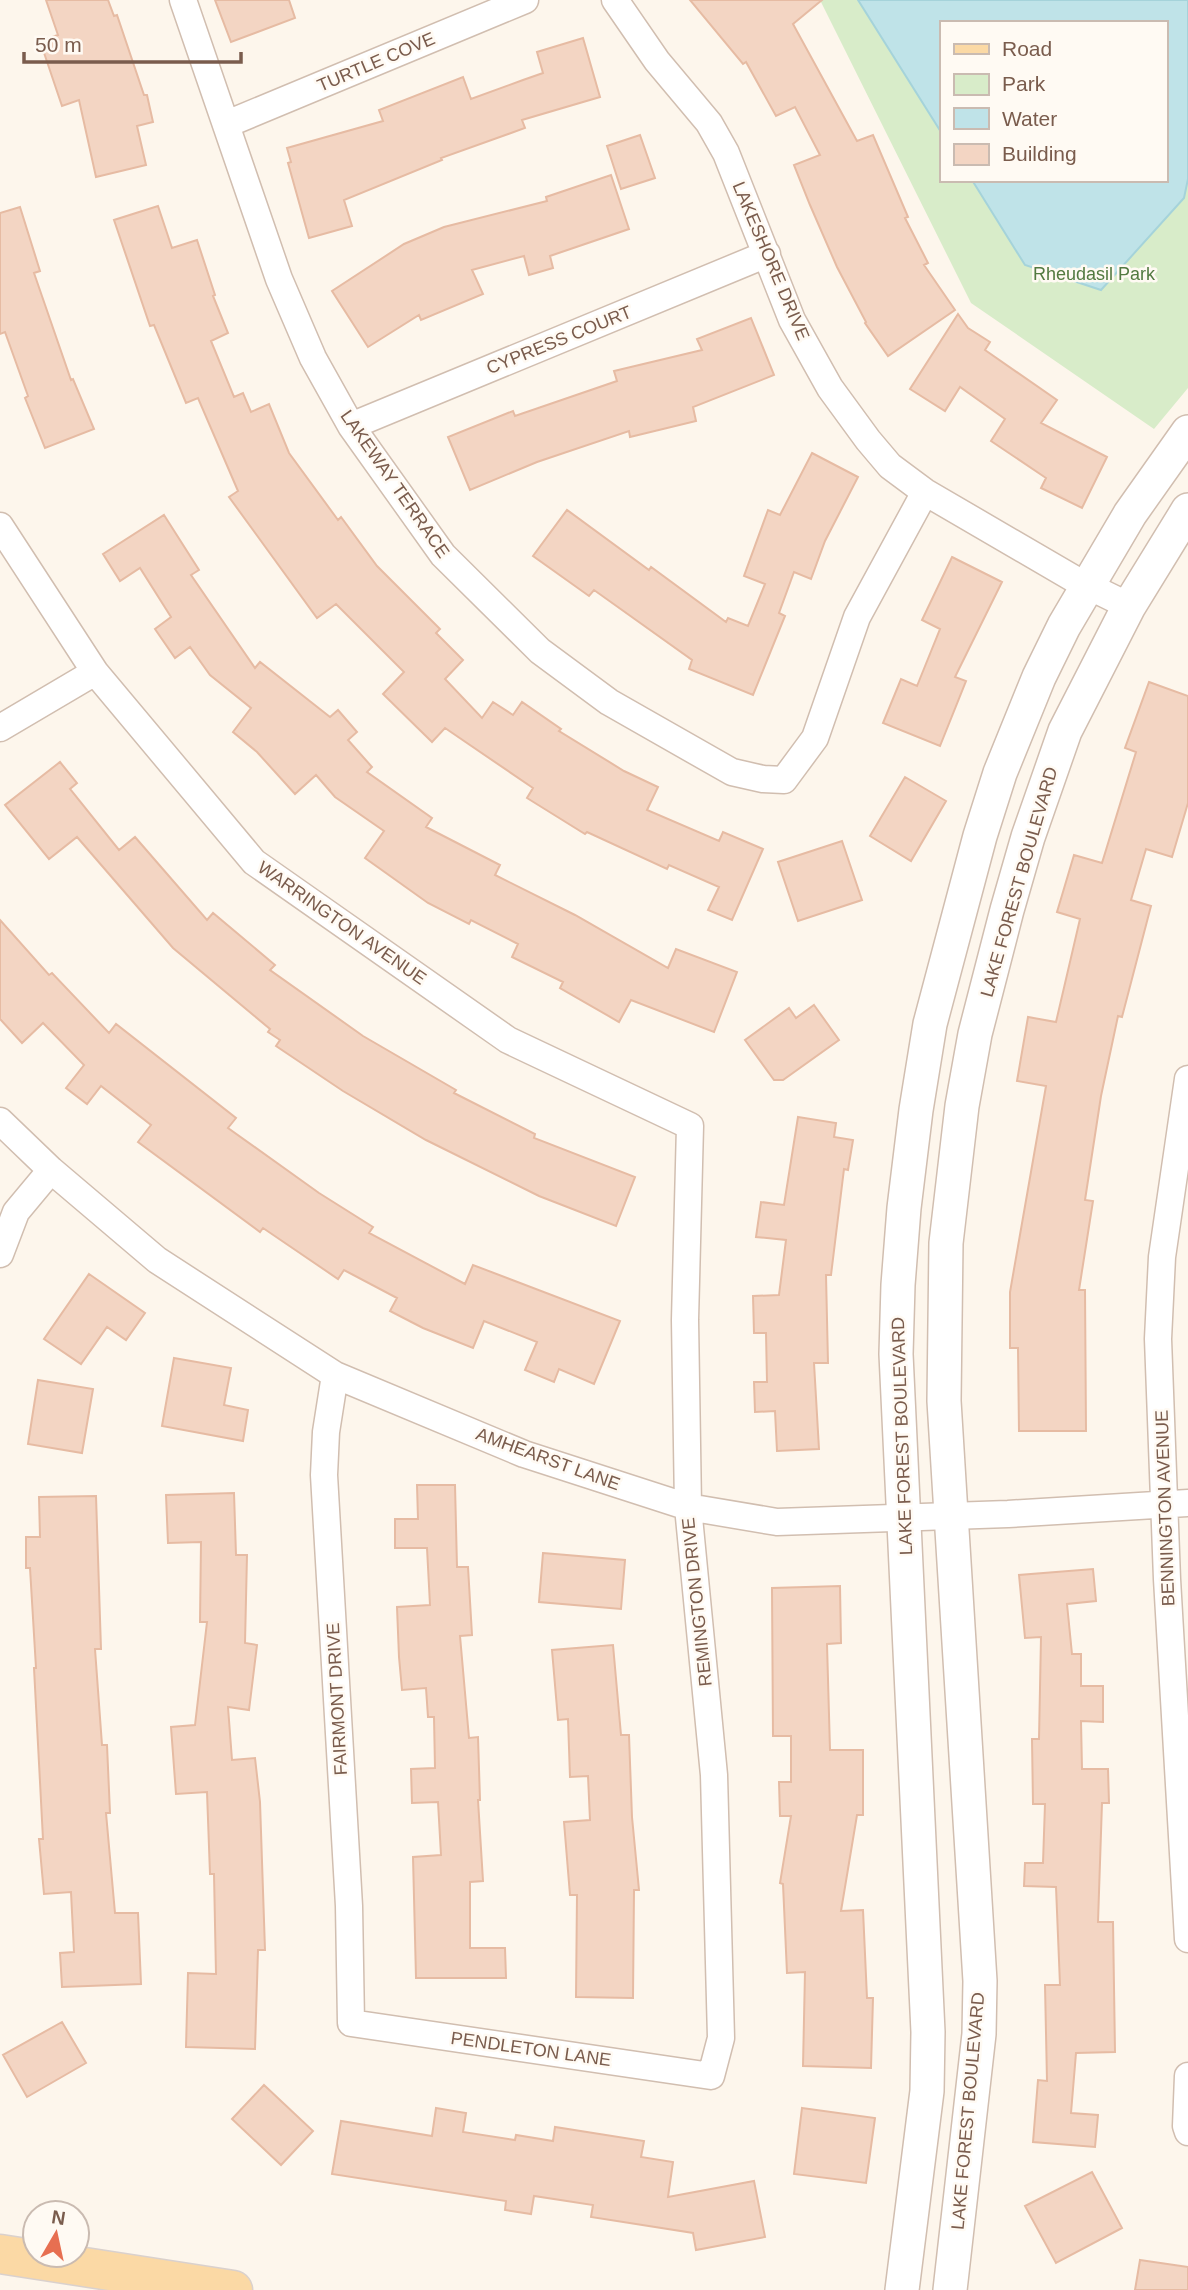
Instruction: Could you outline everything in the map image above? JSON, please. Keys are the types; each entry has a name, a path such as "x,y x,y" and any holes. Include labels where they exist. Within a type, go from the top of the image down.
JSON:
{"main road":[{"path":"0,2254 233,2290"}],"street":[{"name":"LAKEWAY TERRACE","path":"183,0 278,279 313,358 351,426 443,555 540,651 609,702 732,772 763,779 784,780 815,738 857,617 925,492"},
{"name":"TURTLE COVE","path":"227,124 525,0"},
{"name":"LAKESHORE DRIVE","path":"615,0 657,61 709,123 726,153 792,320 830,388 890,466 925,492 1088,586 1129,606"},
{"name":"CYPRESS COURT","path":"351,426 766,254"},
{"name":"LAKE FOREST BOULEVARD","path":"902,2290 927,2091 928,2032 897,1395 898,1285 914,1123 930,1024 958,912 1000,773 1039,677 1064,625 1130,514 1188,432"},
{"name":"LAKE FOREST BOULEVARD","path":"950,2290 979,2034 980,1981 944,1401 946,1243 962,1106 975,1034 1028,837 1065,730 1129,606 1188,510"},
{"name":"WARRINGTON AVENUE","path":"0,526 95,672 254,862 508,1040 690,1126"},
{"path":"0,729 95,672"},
{"name":"BENNINGTON AVENUE","path":"1188,1079 1161,1257 1158,1339 1176,1504 1188,1940"},
{"name":"AMHEARST LANE","path":"0,1121 51,1170 157,1260 335,1375 524,1454 688,1507 777,1522 1176,1504"},
{"name":"REMINGTON DRIVE","path":"690,1126 685,1320 688,1507 714,1775 721,2038 711,2076"},
{"path":"0,1254 16,1212 51,1170"},
{"name":"FAIRMONT DRIVE","path":"335,1375 326,1432 324,1475 349,1906 351,2023"},
{"name":"PENDLETON LANE","path":"351,2023 711,2076"},
{"path":"1187,2129 1188,2076"}],"green space":[{"name":"Rheudasil Park","path":"820,0 1188,0 1188,388 1154,429 971,303"}],"water":[{"path":"858,0 1188,0 1188,179 1184,198 1101,290 1025,265 973,182 1167,182 1167,21 940,21 940,130"}],"building":[{"path":"46,0 108,0 114,16 117,15 144,95 147,95 153,122 137,126 146,165 96,177 79,100 62,106 40,41 58,35"},
{"path":"215,0 289,0 295,18 231,42"},
{"path":"690,0 822,0 793,24 857,141 873,135 908,217 905,218 928,263 924,265 955,310 888,356 865,323 837,267 794,165 820,155 795,107 776,116 746,62 743,64"},
{"path":"583,38 600,97 522,120 525,128 441,158 442,160 344,200 352,226 309,238 288,163 291,162 287,148 383,121 379,110 463,77 471,99 543,73 537,52"},
{"path":"640,135 655,178 621,189 607,146"},
{"path":"611,175 629,229 550,256 553,268 529,275 524,256 472,270 483,294 421,320 419,315 368,347 332,291 404,244 444,227 547,201 546,197"},
{"path":"158,206 172,248 197,240 215,295 213,296 228,333 211,341 234,397 243,393 251,412 269,404 289,453 338,520 341,517 377,566 440,629 436,633 463,660 445,679 482,718 493,702 513,715 522,702 561,729 559,731 624,771 658,787 647,810 719,841 723,832 763,849 732,920 708,910 719,887 669,865 667,869 587,832 585,834 527,798 533,788 445,728 432,742 383,694 404,672 336,604 317,618 229,497 238,491 198,398 186,403 154,325 150,326 114,220"},
{"path":"20,207 40,271 34,273 71,380 73,379 94,429 45,448 25,398 28,396 5,332 0,334 0,213"},
{"path":"958,314 968,328 990,342 985,350 1057,400 1041,423 1107,457 1082,508 1041,488 1046,478 991,441 1005,419 960,387 945,411 910,389"},
{"path":"751,318 774,375 693,407 696,421 630,437 629,431 537,462 470,490 448,437 513,411 515,416 617,381 614,371 702,350 697,339"},
{"path":"812,453 858,477 825,541 811,579 794,572 779,613 785,616 753,695 689,669 692,660 594,590 589,596 533,556 567,510 726,622 728,618 748,626 765,584 744,576 768,510 780,515"},
{"path":"164,515 199,570 191,575 255,668 260,662 330,717 338,710 357,732 348,740 372,767 367,772 432,818 426,827 500,865 495,875 575,915 668,968 676,949 737,972 714,1032 631,1000 619,1022 560,988 563,982 512,957 518,944 471,920 469,924 428,903 365,858 384,831 335,797 316,775 295,794 257,752 233,732 251,708 210,675 190,647 175,658 155,629 171,617 140,568 120,581 103,554"},
{"path":"952,557 1002,582 955,677 966,681 940,746 883,723 901,679 917,686 940,629 922,620"},
{"path":"1149,682 1188,696 1188,803 1172,857 1146,849 1131,900 1151,906 1122,1017 1118,1016 1101,1096 1085,1200 1093,1201 1079,1290 1085,1290 1086,1431 1019,1431 1018,1348 1010,1348 1010,1292 1046,1086 1017,1081 1028,1017 1056,1022 1080,919 1057,912 1074,855 1102,863 1136,752 1125,748"},
{"path":"60,762 77,783 70,789 119,850 135,837 207,920 213,913 275,965 270,970 363,1036 456,1090 454,1093 535,1134 534,1138 635,1177 616,1226 539,1196 426,1140 343,1091 276,1046 280,1040 268,1032 270,1029 173,948 77,837 49,859 5,805"},
{"path":"905,777 946,801 911,861 870,836"},
{"path":"842,841 862,900 798,921 778,862"},
{"path":"0,920 49,975 52,973 109,1033 116,1024 236,1118 228,1128 319,1193 373,1227 369,1233 465,1284 473,1265 620,1321 594,1384 559,1369 554,1382 525,1370 537,1342 484,1321 473,1348 390,1311 397,1298 344,1270 338,1279 263,1228 260,1232 138,1142 151,1125 101,1086 87,1104 66,1088 84,1065 43,1023 22,1043 0,1019"},
{"path":"814,1005 839,1040 783,1080 774,1080 745,1040 789,1008 796,1018"},
{"path":"798,1117 836,1123 834,1137 853,1140 848,1170 844,1169 831,1275 826,1275 828,1363 814,1363 819,1449 777,1451 775,1411 755,1412 754,1382 767,1382 766,1333 754,1333 753,1296 779,1295 786,1240 756,1237 761,1202 784,1205"},
{"path":"89,1274 145,1313 126,1340 107,1327 81,1364 44,1339"},
{"path":"174,1358 231,1368 224,1405 248,1410 243,1441 162,1426"},
{"path":"38,1380 93,1389 82,1453 28,1444"},
{"path":"417,1485 455,1485 457,1567 468,1567 472,1635 460,1636 469,1738 478,1737 478,1800 483,1881 470,1882 470,1948 505,1948 506,1978 416,1978 413,1857 441,1855 438,1802 412,1803 411,1769 435,1768 434,1717 428,1717 426,1688 402,1690 399,1657 397,1607 430,1605 427,1548 395,1548 395,1519 418,1519"},
{"path":"234,1493 236,1555 247,1555 245,1643 257,1645 249,1710 228,1707 232,1760 255,1758 260,1802 265,1950 258,1950 255,2049 186,2047 188,1973 216,1974 214,1874 210,1874 207,1792 176,1794 171,1727 195,1725 207,1622 200,1622 201,1542 168,1543 166,1495"},
{"path":"96,1496 101,1649 95,1649 102,1745 107,1745 110,1813 106,1813 115,1913 138,1913 141,1984 62,1987 60,1953 74,1952 71,1892 44,1894 39,1839 43,1839 36,1668 30,1568 26,1568 26,1537 40,1537 39,1497"},
{"path":"543,1553 625,1560 621,1609 539,1602"},
{"path":"1093,1569 1096,1601 1067,1604 1072,1654 1081,1654 1081,1686 1103,1686 1103,1722 1081,1721 1082,1769 1108,1769 1109,1803 1102,1803 1098,1922 1113,1922 1115,2052 1076,2053 1071,2113 1098,2115 1095,2147 1033,2142 1038,2080 1047,2081 1045,1985 1060,1985 1056,1887 1024,1886 1025,1863 1043,1863 1045,1804 1033,1804 1032,1739 1039,1739 1041,1637 1025,1638 1019,1575"},
{"path":"840,1586 841,1643 827,1644 830,1750 863,1750 863,1815 857,1815 841,1911 863,1910 867,1998 873,1998 871,2068 803,2066 805,1972 787,1973 783,1884 780,1883 791,1816 780,1816 779,1782 791,1782 791,1736 773,1736 772,1588"},
{"path":"613,1645 621,1735 629,1735 632,1817 639,1890 634,1890 633,1998 576,1997 577,1895 570,1895 564,1822 590,1820 588,1776 570,1777 568,1719 558,1720 552,1650"},
{"path":"62,2022 86,2063 27,2097 3,2055"},
{"path":"264,2085 313,2131 281,2165 232,2119"},
{"path":"436,2108 466,2113 463,2132 515,2140 516,2135 553,2141 555,2127 644,2141 641,2157 673,2162 668,2197 754,2181 765,2237 696,2250 693,2233 591,2217 593,2205 534,2196 531,2214 505,2210 506,2201 332,2174 341,2121 432,2136"},
{"path":"802,2108 875,2118 866,2183 794,2174"},
{"path":"1092,2172 1122,2228 1056,2263 1025,2206"},
{"path":"1140,2260 1188,2267 1188,2290 1135,2290"}]}
